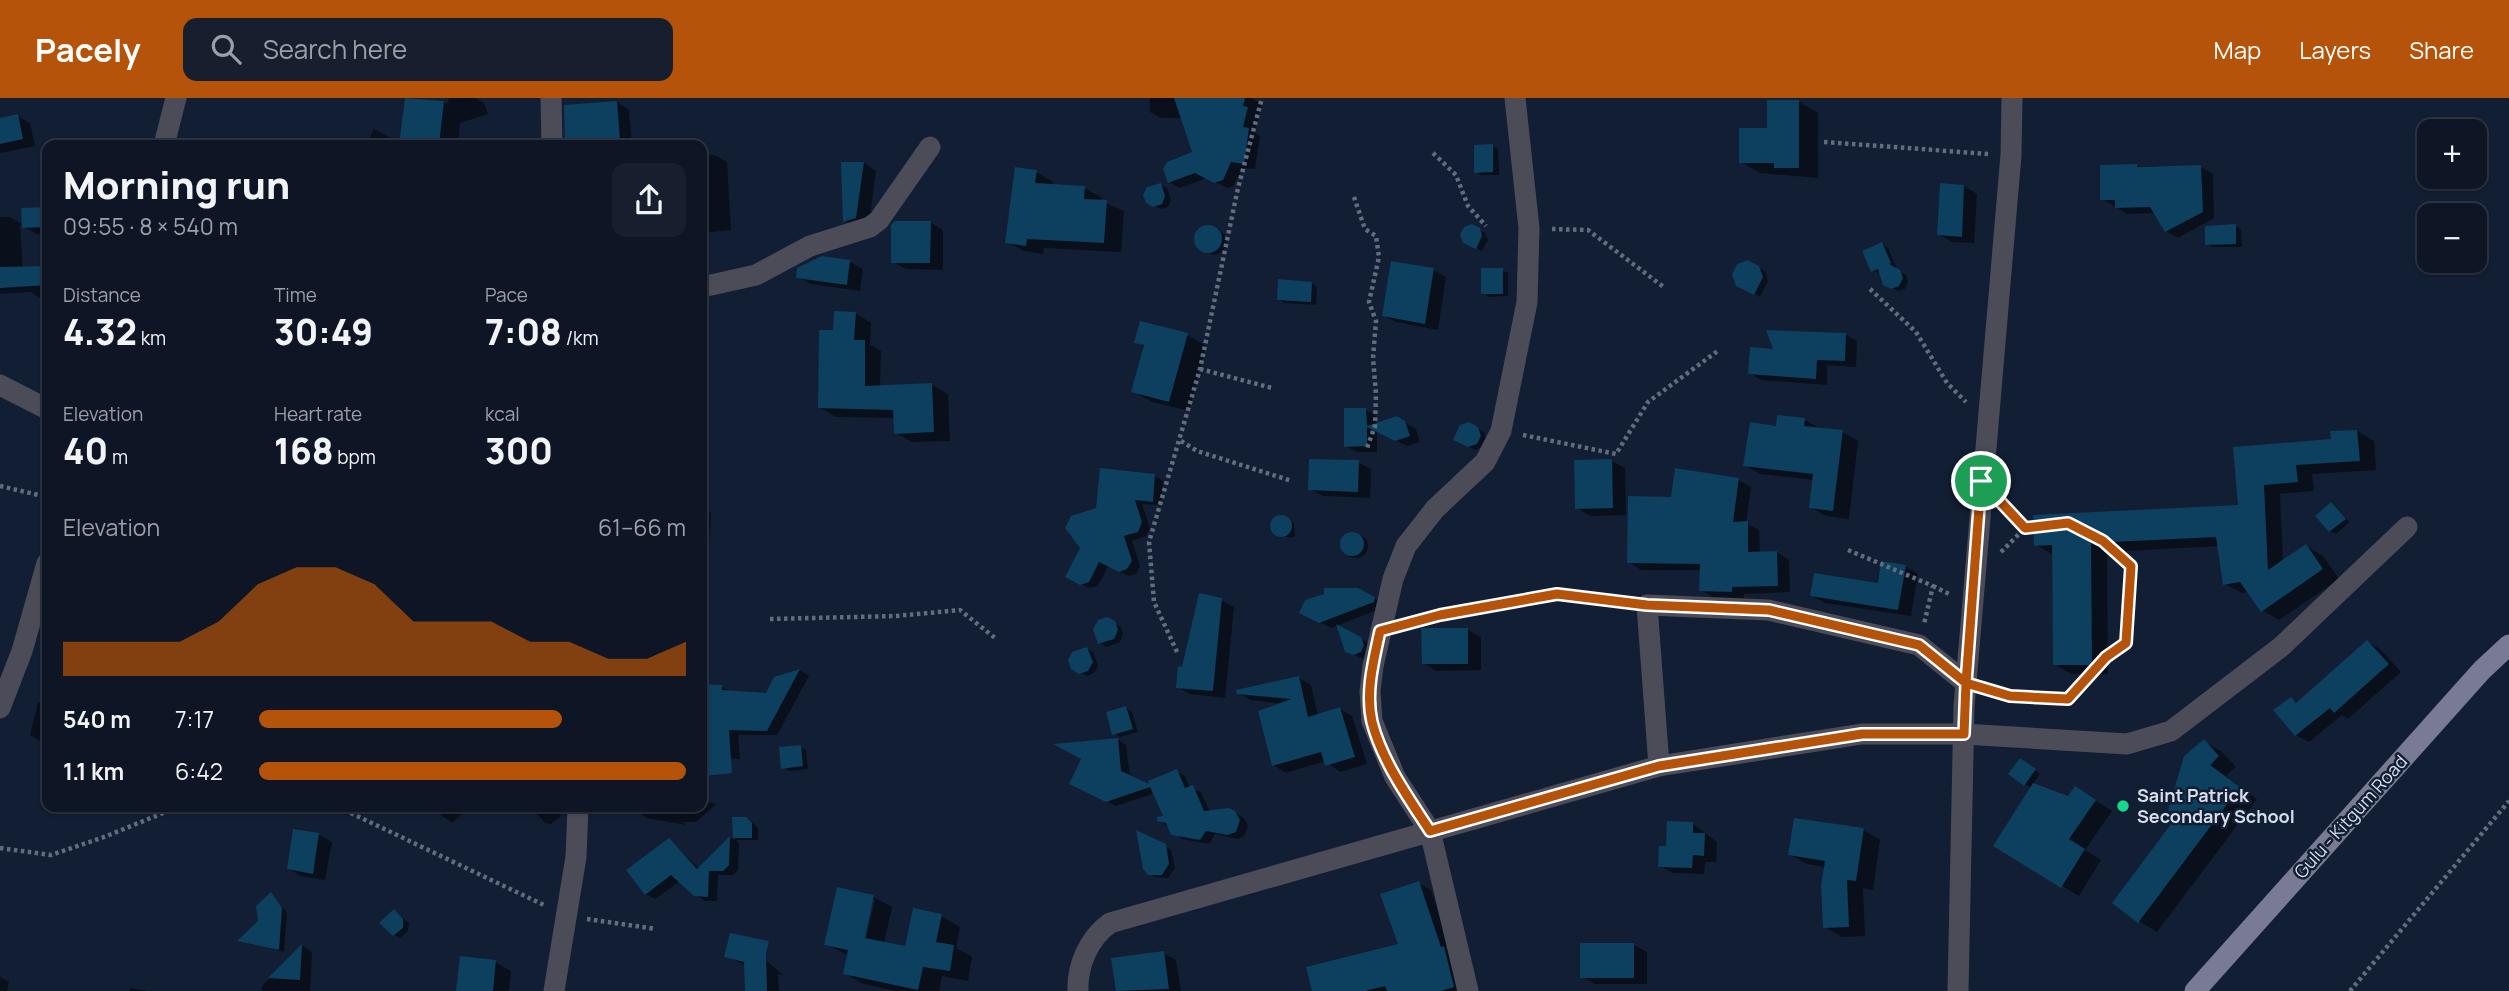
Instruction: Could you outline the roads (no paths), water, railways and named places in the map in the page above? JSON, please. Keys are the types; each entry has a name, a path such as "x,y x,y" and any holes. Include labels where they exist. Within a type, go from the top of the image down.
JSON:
{"main road":[{"name":"Gulu - Kitgum Road","path":"2195,991 2482,670 2509,645"}],"street":[{"path":"165,140 176,98"},
{"path":"551,98 552,140"},
{"path":"1468,991 1430,831 1395,777 1372,721 1370,691 1380,631 1393,579 1406,546 1435,509 1485,462 1501,431 1527,302 1528,228 1515,98"},
{"path":"1958,991 1966,683 1981,481 2011,155 2012,98"},
{"path":"707,286 756,275 820,241 870,227 879,220 930,147"},
{"path":"0,385 42,406"},
{"path":"1078,991 1077,975 1087,951 1098,931 1110,923 1659,766 1862,734 1964,734 2127,744 2171,731 2282,646 2407,527"},
{"path":"1,700 22,651 42,581"},
{"path":"1659,766 1647,605 1769,610 1919,645 1966,683"},
{"path":"554,991 576,857 578,812"}],"place":[{"name":"Saint Patrick Secondary School","path":"2123,806"}]}
